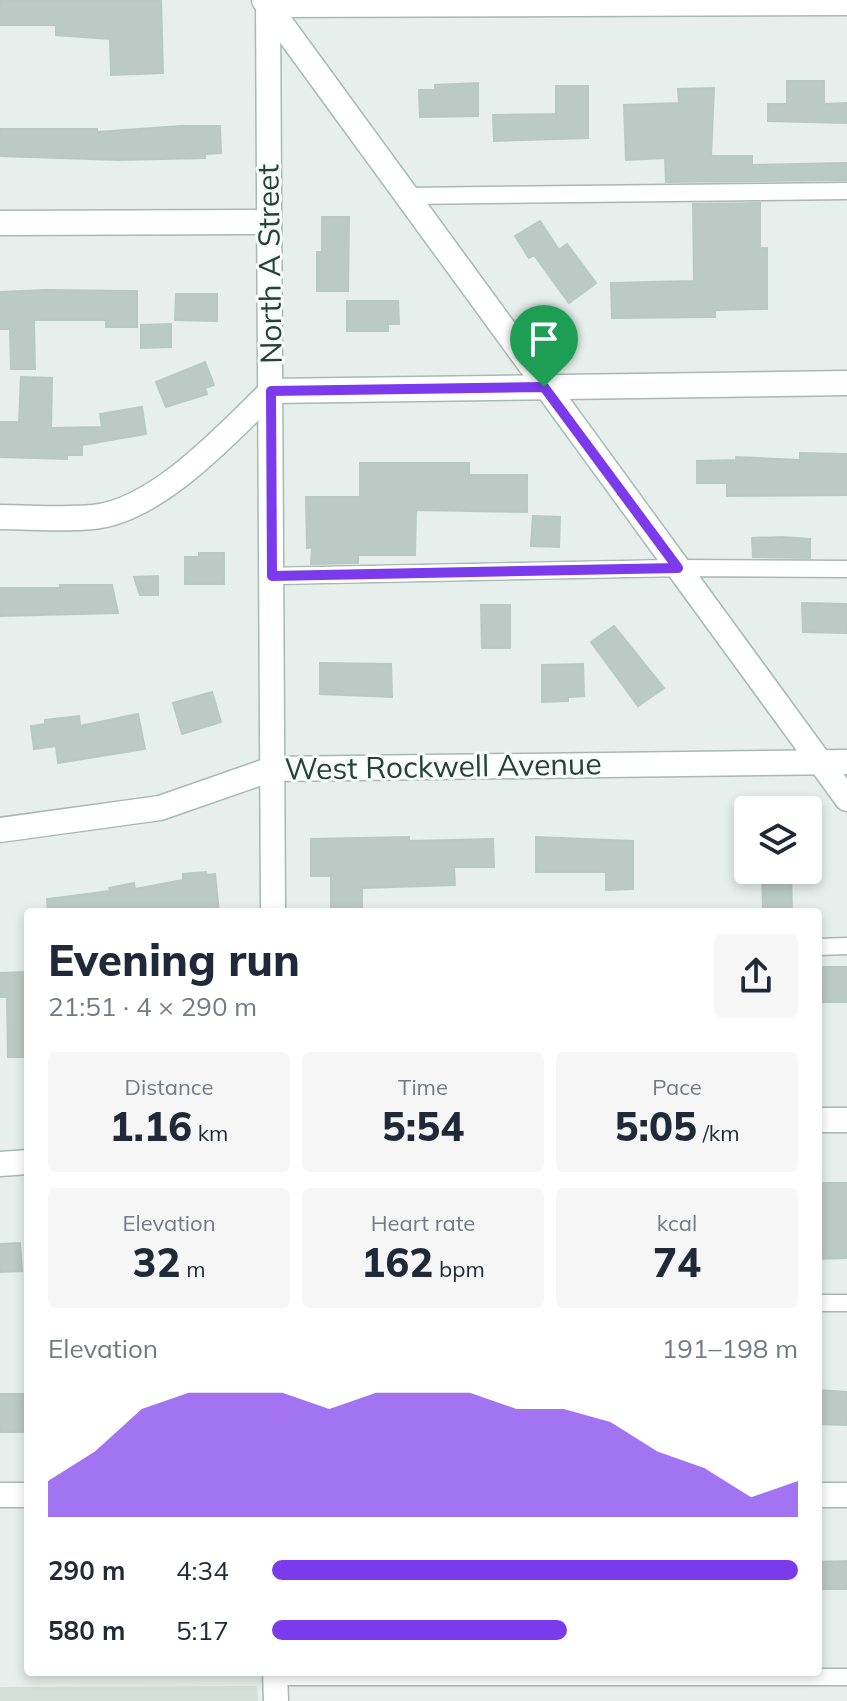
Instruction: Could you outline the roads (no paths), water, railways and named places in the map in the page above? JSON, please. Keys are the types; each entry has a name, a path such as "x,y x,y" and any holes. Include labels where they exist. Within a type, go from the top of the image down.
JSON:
{"street":[{"path":"266,2 847,3"},
{"path":"266,2 847,799"},
{"name":"North A Street","path":"266,2 273,908"},
{"path":"0,223 269,222"},
{"path":"0,517 95,517 142,501 216,445 271,391 847,383"},
{"name":"West Rockwell Avenue","path":"0,830 160,808 272,769 847,762"},
{"path":"822,1120 847,1120"},
{"path":"0,1164 24,1162"},
{"path":"0,1495 24,1495"},
{"path":"822,1495 847,1495"}],"lane":[{"path":"405,196 847,191"},
{"path":"272,576 678,568 847,569"},
{"path":"822,947 847,946"},
{"path":"822,1303 847,1303"},
{"path":"275,1683 847,1677"}]}
